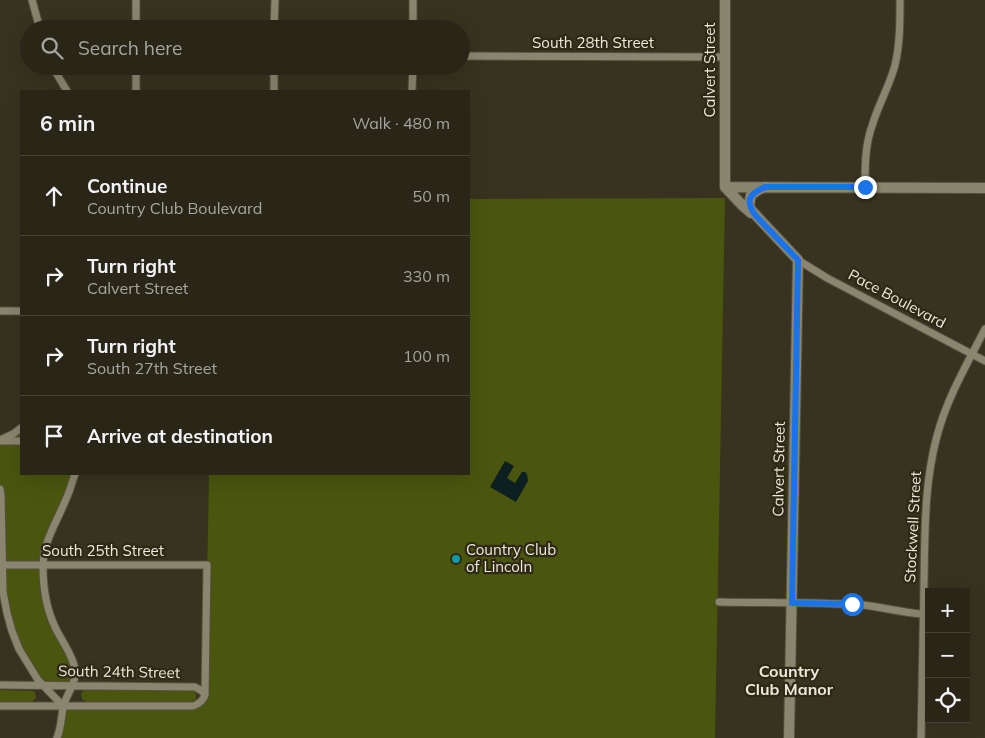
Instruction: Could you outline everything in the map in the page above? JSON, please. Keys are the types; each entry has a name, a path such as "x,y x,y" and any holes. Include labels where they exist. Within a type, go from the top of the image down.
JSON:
{"street":[{"path":"32,0 38,20"},
{"path":"136,0 136,20"},
{"path":"274,20 275,0"},
{"path":"413,0 413,20"},
{"name":"Calvert Street","path":"725,0 725,187"},
{"path":"865,187 865,161 872,125 895,66 900,30 900,0"},
{"name":"South 28th Street","path":"470,56 724,56"},
{"path":"57,75 66,90"},
{"path":"136,75 136,90"},
{"path":"274,75 274,90"},
{"path":"412,90 413,75"},
{"path":"725,187 985,188"},
{"path":"725,187 743,206 756,216"},
{"path":"765,187 754,192 750,198 749,205 751,210 798,260"},
{"name":"Calvert Street","path":"789,738 798,260"},
{"name":"Pace Boulevard","path":"798,260 833,281 985,361"},
{"path":"0,311 20,311"},
{"name":"Stockwell Street","path":"921,738 926,502 931,460 944,414 957,382 985,329"},
{"path":"0,440 20,429"},
{"path":"0,440 20,441"},
{"path":"57,738 63,706 73,685 74,666 48,607 44,590 43,565 52,526 66,500 75,475"},
{"path":"0,489 1,564 6,613 19,649 42,685 63,706"},
{"name":"South 25th Street","path":"1,564 207,565 205,695"},
{"path":"719,602 872,606 923,614"},
{"name":"South 24th Street","path":"0,685 195,687 205,695"},
{"path":"0,706 193,706 202,701 205,695"}],"green space":[{"name":"Country Club of Lincoln","path":"725,198 715,738 57,738 63,706 193,706 205,695 209,475 470,475 470,199"},
{"path":"20,429 20,475 75,475 45,551 48,607 74,666 73,685 42,685 19,649 7,613 0,489 0,440"},
{"path":"0,690 32,691 35,692 36,698 31,702 0,702"},
{"path":"86,690 191,690 196,693 196,699 190,702 87,702 82,699 81,695"}],"shaded area":[{"path":"505,461 514,466 507,478 515,483 522,472 527,474 528,481 516,502 490,487"}],"place":[{"name":"Country Club of Lincoln","path":"456,559"}],"district":[{"name":"Country Club Manor","path":"789,680"}],"route":[{"path":"852,604 792,603 798,260 751,210 749,201 754,192 765,187 865,187"}]}
